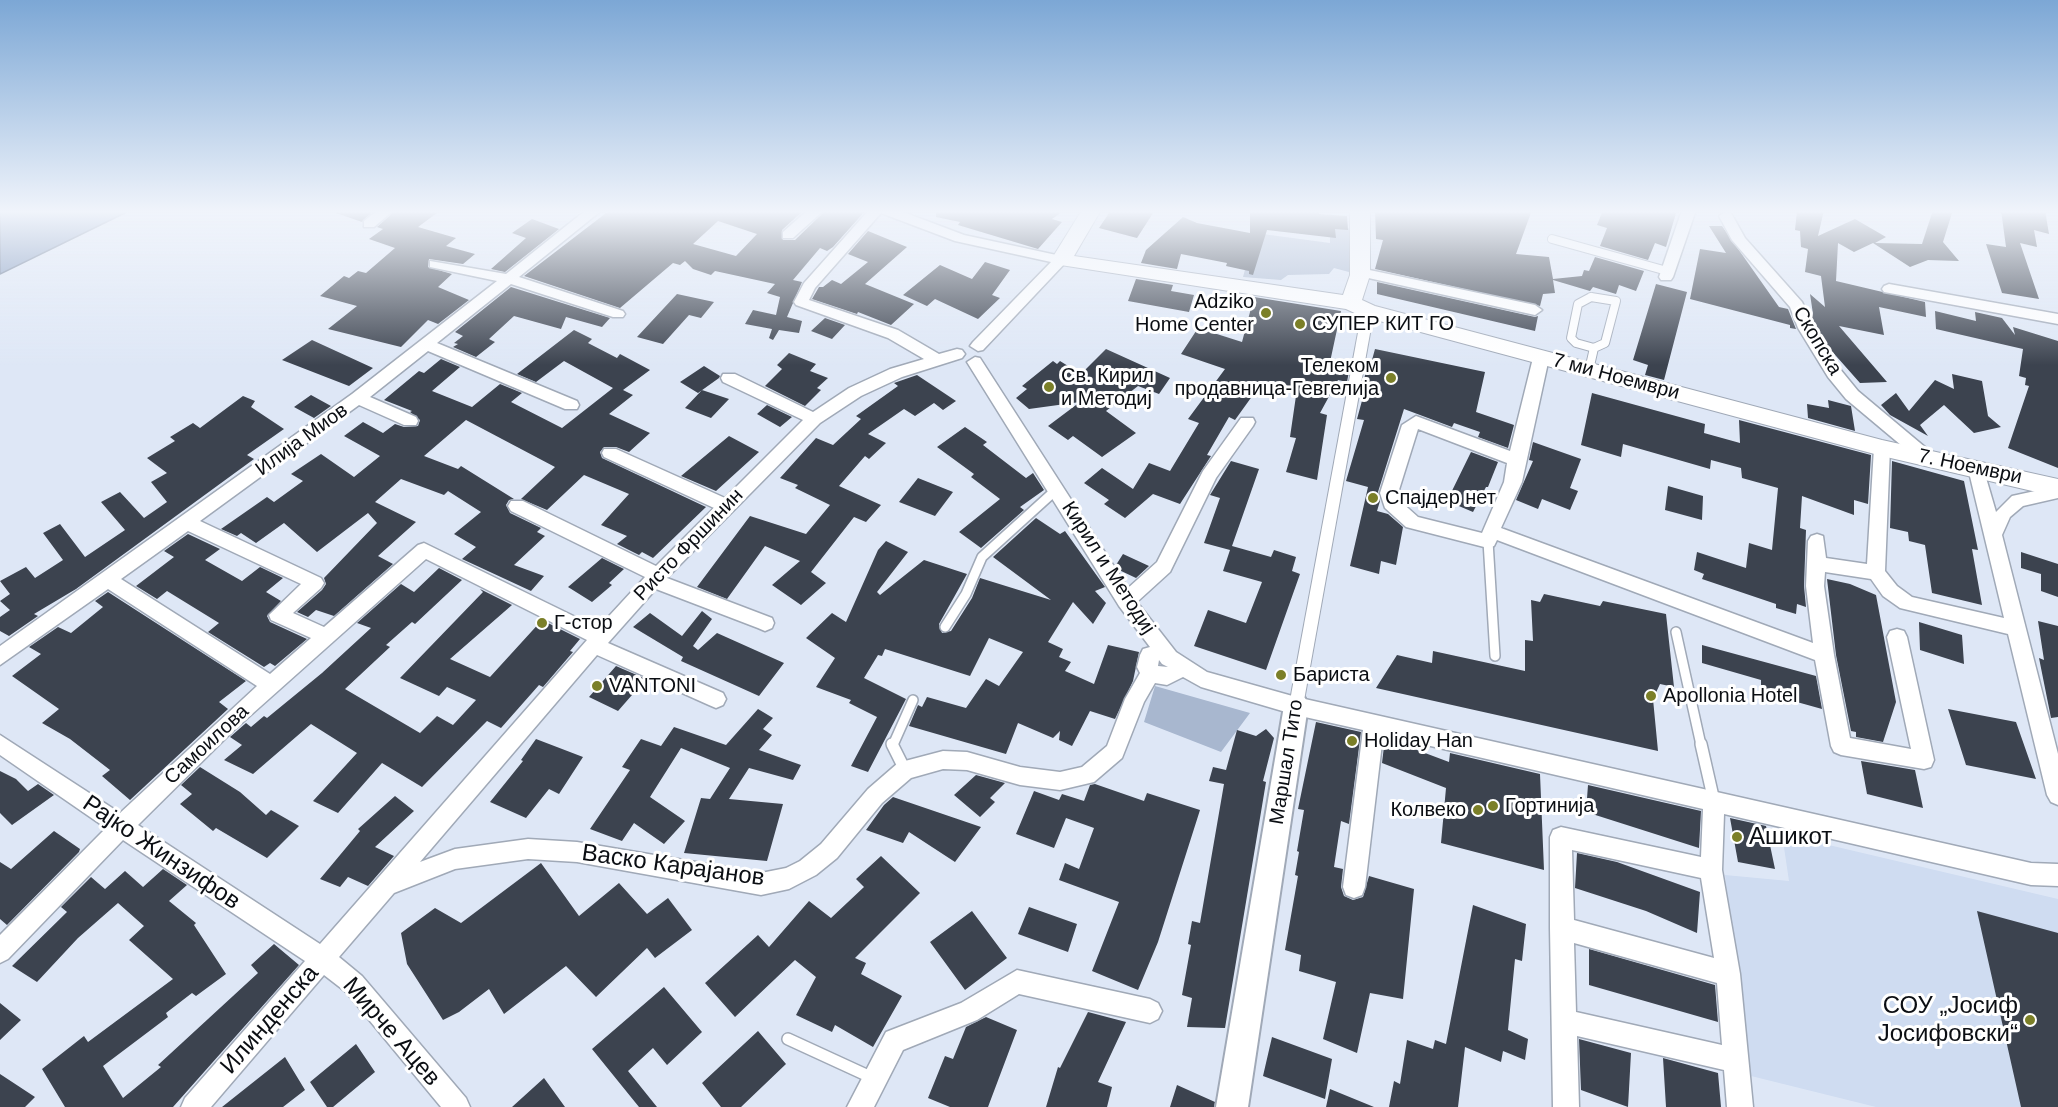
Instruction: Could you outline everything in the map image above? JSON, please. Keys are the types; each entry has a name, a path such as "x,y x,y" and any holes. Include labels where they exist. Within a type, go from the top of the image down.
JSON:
{"main road":[{"name":"7 ми Ноември","path":"1072,262 1359,307 1882,448"},
{"path":"1359,307 1360,262"},
{"name":"7. Ноември","path":"1882,448 1976,468 2058,490"}],"street":[{"name":"Илија Миов","path":"0,657 358,398 531,262"},
{"path":"831,262 809,286 801,302 893,334 936,359"},
{"path":"970,354 1059,262"},
{"path":"1666,274 1670,262"},
{"name":"Скопска","path":"1758,262 1797,305 1806,328 1834,373 1852,395 1926,457"},
{"path":"435,264 510,279 618,314"},
{"path":"1360,272 1535,310"},
{"path":"1889,289 2058,319"},
{"name":"Маршал Тито","path":"1232,1107 1359,307"},
{"path":"426,344 571,405"},
{"name":"Ристо Фршинин","path":"323,959 597,641 656,578 814,419 855,392 896,373 936,359 970,354"},
{"name":"Кирил и Методиј","path":"970,354 1058,489 1126,601 1162,651 1178,667 1201,679 1296,706 2031,874 2058,875"},
{"path":"1489,536 1513,482 1516,460 1542,357"},
{"path":"729,378 814,419"},
{"path":"358,398 410,421"},
{"path":"1126,601 1164,567 1209,475 1247,422"},
{"path":"1516,460 1416,422 1408,429 1389,493 1391,504 1412,522 1489,536 1824,655"},
{"path":"1882,448 1876,573 1890,591 1907,603 2015,628"},
{"path":"610,453 727,506"},
{"path":"1976,468 2058,795"},
{"path":"1993,534 2004,513 2018,501 2058,490"},
{"path":"517,506 656,578 765,623"},
{"path":"188,523 315,583 278,615 327,637"},
{"path":"1817,541 1815,586 1824,655 1841,746 1924,760 1897,637"},
{"name":"Самоилова","path":"0,951 122,826 272,685 424,550 597,641"},
{"path":"1817,564 1876,573"},
{"path":"108,580 272,685"},
{"path":"597,641 716,699"},
{"path":"1162,651 1150,655 1147,667 1151,672 1167,677 1175,673 1178,667"},
{"name":"Вaско Карајанов","path":"388,885 455,859 528,849 577,852 761,884 789,878 808,868 828,851 875,796 905,770 943,760 967,761 1020,776 1059,781 1087,775 1115,752 1135,699 1151,672"},
{"path":"1354,887 1374,723"},
{"name":"Рајко Жинзифов","path":"0,744 288,939 323,959"},
{"path":"1714,801 1711,870 1728,974 1740,1107"},
{"path":"1566,1107 1561,837 1711,870"},
{"path":"1561,928 1728,974"},
{"name":"Илинденска","path":"194,1107 323,959"},
{"name":"Мирче Ацев","path":"323,959 354,984 457,1107"},
{"path":"860,1107 895,1041 969,1012 1017,982 1150,1011"},
{"path":"1565,1021 1735,1060"}],"lane":[{"path":"1626,262 1666,274"},
{"path":"1590,297 1606,297 1616,301 1605,343 1594,348 1576,343 1571,338 1578,304 1590,297"},
{"path":"1589,370 1594,348"},
{"path":"945,627 966,594 982,557 1058,489"},
{"path":"1489,536 1494,656"},
{"path":"1676,632 1714,801"},
{"path":"905,770 892,743 913,700"},
{"path":"788,1040 875,1079"}],"shaded area":[{"path":"0,262 25,262 0,274"},
{"path":"1247,262 1360,262 1360,275 1334,268 1329,274 1288,275 1281,280 1243,277"},
{"path":"1155,686 1250,713 1221,752 1144,722"},
{"path":"1782,834 2058,899 2058,1107 1876,1107 1747,1075 1725,875 1789,881"}],"building":[{"path":"379,262 429,262 428,267 452,274 438,287 469,300 438,324 428,320 401,347 328,329 357,306 320,296 344,276 349,278 358,271 366,273"},
{"path":"499,262 518,262 505,272 491,269"},
{"path":"543,262 684,262 680,265 673,263 620,308 524,276"},
{"path":"686,262 808,262 793,280 802,282 787,317 802,321 799,333 779,330 773,340 769,338 772,329 745,324 753,310 776,315 780,297 767,293 775,284 715,271 711,275 693,269"},
{"path":"868,262 890,262 865,284 914,304 891,325 858,312 857,314 812,299 819,287 823,287 832,280 841,284"},
{"path":"985,262 1010,270 992,295 1000,298 978,319 935,299 927,306 903,295 940,265 972,279"},
{"path":"1142,262 1179,262 1177,269"},
{"path":"1220,262 1257,262 1253,275 1249,274 1249,271 1226,266 1227,263"},
{"path":"1377,262 1550,262 1553,279 1582,276 1584,270 1589,271 1593,262 1611,262 1644,271 1636,291 1619,285 1616,294 1593,287 1590,291 1553,280 1555,293 1543,294 1540,306 1375,269"},
{"path":"1697,262 1747,262 1779,307 1788,309 1796,329 1790,328 1790,325 1690,299"},
{"path":"1806,262 1837,262 1836,281 1925,302 1926,317 1879,307 1884,335 1839,326 1887,382 1860,383 1829,348 1810,313 1813,314 1810,294 1825,307 1821,276 1805,272"},
{"path":"1902,262 1924,262 1910,267"},
{"path":"1992,262 2026,262 2039,299 2002,293"},
{"path":"1136,279 1173,285 1171,291 1194,295 1189,312 1128,301"},
{"path":"1377,282 1538,316 1535,331 1377,294"},
{"path":"1656,284 1687,292 1664,380 1645,375 1648,365 1633,360"},
{"path":"511,287 610,318 602,327 566,317 561,329 514,316 489,339 495,342 476,357 453,347 458,344 454,343 463,336 455,332"},
{"path":"677,294 714,302 701,318 689,315 663,344 637,337"},
{"path":"1254,297 1341,311 1330,362 1350,366 1347,382 1338,380 1320,413 1327,415 1317,480 1286,472 1296,438 1290,437 1297,389 1273,381 1268,391 1258,388 1235,420 1229,417 1207,455 1211,456 1180,504 1153,494 1125,518 1104,504 1109,500 1084,483 1102,468 1133,489 1149,463 1170,471 1199,423 1188,419 1225,369 1181,354 1198,328 1242,342"},
{"path":"1935,311 1976,321 1975,312 2002,318 2015,335 2013,327 2058,341 2058,468 2008,448 2029,386 2025,385 2026,378 2019,376 2023,349 1936,329"},
{"path":"825,318 845,325 832,339 811,331"},
{"path":"574,330 592,339 588,343 617,358 620,354 650,370 623,390 633,395 609,414 650,433 629,452 616,447 604,447 600,452 602,458 706,507 653,558 642,552 639,555 617,544 627,536 601,525 629,494 584,475 547,510 521,499 555,467 466,420 424,456 458,469 461,466 514,499 509,500 506,505 510,513 541,528 537,532 545,536 514,565 544,576 531,591 462,559 476,547 454,534 481,512 448,491 444,495 401,479 375,502 416,522 378,556 393,564 334,616 316,610 308,617 297,612 322,590 326,584 324,578 377,523 368,513 317,552 284,523 256,543 241,533 237,536 221,529 267,497 274,502 303,481 291,474 321,454 354,477 380,456 344,436 363,422 383,433 395,424 404,427 418,426 420,420 410,412 412,411 384,400 419,371 424,373 441,359 460,367 432,391 472,407 500,384 522,393 511,402 562,428 613,388 564,361 536,382 517,374"},
{"path":"312,340 373,368 349,386 282,360"},
{"path":"1106,349 1170,378 1159,394 1138,386 1106,411 1136,433 1102,457 1073,436 1068,440 1048,426 1080,402 1029,409 1016,398 1027,389 1022,386 1053,361 1057,364 1060,361 1081,374"},
{"path":"1375,349 1485,372 1476,412 1514,425 1508,448 1478,437 1480,432 1454,423 1452,427 1404,409 1378,492 1380,501 1377,511 1388,514 1403,527 1396,565 1381,561 1379,574 1350,566 1368,487 1346,481 1364,420 1357,419 1366,386 1363,385 1366,370 1369,371"},
{"path":"789,353 816,364 810,371 828,378 817,388 821,390 805,406 765,386 782,369 777,365"},
{"path":"704,366 720,376 719,378 698,393 680,382"},
{"path":"1952,374 1982,381 1988,416 2001,427 1974,433 1944,405 1920,425 1928,436 1890,415 1881,405 1896,393 1909,411 1935,380 1954,389"},
{"path":"917,375 956,401 943,410 934,403 915,416 904,409 868,434 886,443 869,459 865,456 839,486 881,505 866,522 854,517 811,572 826,583 801,605 772,585 800,561 765,546 727,599 697,587 750,516 806,534 830,505 795,488 798,485 780,478 816,438 833,445 861,419 856,416 898,386 894,383"},
{"path":"702,390 729,399 711,418 685,408"},
{"path":"1592,393 1705,424 1704,433 1740,443 1739,420 1871,455 1868,504 1854,500 1854,515 1802,496 1800,528 1806,530 1804,586 1806,607 1797,604 1796,614 1776,608 1776,604 1702,579 1704,574 1694,570 1697,552 1746,568 1749,543 1772,550 1778,488 1742,478 1741,468 1711,460 1710,469 1623,444 1621,457 1581,445"},
{"path":"311,395 331,406 314,418 294,407"},
{"path":"243,396 255,401 251,407 284,429 247,455 254,459 76,589 34,614 38,616 9,636 0,631 0,617 10,610 0,601 10,594 0,581 26,567 35,578 63,560 43,533 60,524 85,557 125,530 101,502 120,492 144,518 167,502 151,482 167,473 147,458 175,441 170,437 193,423 200,428"},
{"path":"1828,400 1851,406 1855,431 1808,418 1807,404 1829,408"},
{"path":"767,405 792,417 780,427 757,414"},
{"path":"965,427 987,442 983,445 1026,478 1033,473 1044,490 1020,507 1024,510 981,548 959,532 1000,499 971,477 974,474 937,447"},
{"path":"729,436 759,452 716,491 681,476"},
{"path":"1533,442 1581,459 1570,488 1578,491 1570,510 1542,499 1538,509 1516,500 1533,461 1529,460"},
{"path":"1471,452 1498,462 1488,487 1473,512 1447,501"},
{"path":"1231,461 1259,469 1232,546 1271,557 1274,550 1296,557 1292,571 1300,574 1266,670 1194,646 1208,610 1246,623 1262,582 1223,571 1230,550 1204,543 1220,498 1210,495"},
{"path":"1892,461 1964,481 1978,550 1972,549 1982,605 1932,593 1925,545 1909,541 1908,532 1890,528"},
{"path":"918,478 953,492 935,516 899,502"},
{"path":"1668,486 1703,496 1702,520 1665,510"},
{"path":"1036,518 1060,534 1065,531 1105,587 1095,591 1106,603 1093,624 1073,602 1048,642 1063,649 1059,657 1071,662 1065,671 1094,684 1108,645 1139,652 1133,681 1115,719 1090,711 1072,746 1059,740 1060,731 1053,738 1018,723 1006,754 909,726 918,705 922,707 927,697 966,708 986,679 999,686 1023,652 989,638 970,676 885,649 882,656 878,655 864,678 906,699 868,772 851,766 877,717 849,703 851,700 816,687 835,658 806,638 832,613 846,622 878,550 886,541 908,552 877,592 880,595 924,560 967,574 939,624 942,633 951,631 972,598 980,578 1051,600 993,557"},
{"path":"188,534 220,549 205,560 242,581 260,567 283,578 266,592 281,601 267,616 270,622 307,639 275,666 270,663 264,667 208,632 219,623 167,591 157,599 136,586 174,557 164,551"},
{"path":"2021,552 2058,564 2058,597 2041,591 2041,574 2021,568"},
{"path":"1123,554 1149,566 1136,578 1119,570 1116,565"},
{"path":"602,558 624,569 609,583 612,585 592,602 568,587"},
{"path":"439,568 462,580 415,624 412,622 386,645 390,647 345,689 420,733 437,716 453,725 476,700 447,687 439,696 400,678 483,592 480,589 512,605 450,659 490,677 542,620 580,639 570,651 573,652 543,687 539,685 501,728 487,721 422,787 382,763 338,813 313,801 357,753 311,724 253,774 224,760 242,745 230,737 246,723 251,727 264,716 267,718 322,673 371,628 357,623 401,584 414,592"},
{"path":"1827,579 1850,584 1876,595 1896,702 1883,742 1856,737 1856,732 1851,731 1836,655"},
{"path":"108,592 246,681 219,702 228,709 130,800 102,776 110,770 70,739 42,723 59,709 12,676 41,654 29,647 58,627 71,633 103,607 95,601"},
{"path":"1544,594 1600,606 1603,601 1666,614 1674,687 1660,684 1653,699 1658,751 1376,688 1397,655 1432,663 1433,651 1525,671 1525,640 1533,641 1531,600 1540,602"},
{"path":"702,611 712,619 693,646 698,650 717,633 784,663 759,696 681,661 683,657 633,627 650,613 682,636"},
{"path":"2038,621 2058,626 2058,717 2051,718 2039,658 2044,660"},
{"path":"1919,622 1962,635 1964,664 1920,650"},
{"path":"1702,645 1816,676 1822,709 1761,692 1761,680 1702,663"},
{"path":"616,666 646,679 618,711 589,697"},
{"path":"758,709 773,718 763,729 772,735 759,750 801,765 793,780 749,768 729,799 783,804 767,861 684,853 701,798 710,799 730,768 681,748 650,797 685,821 664,844 634,823 622,841 590,829 630,770 622,767 641,739 661,746 674,727 726,745"},
{"path":"1948,709 2016,722 2036,779 1966,765"},
{"path":"1316,722 1361,732 1349,824 1341,821 1334,867 1343,869 1341,887 1344,896 1353,900 1363,897 1369,876 1414,889 1403,999 1370,993 1357,1053 1323,1039 1336,982 1299,971 1301,955 1285,950 1298,876 1295,875 1299,852 1297,851 1304,810 1298,809"},
{"path":"1266,729 1274,738 1263,781 1266,782 1225,1028 1187,1027 1192,998 1182,995 1191,945 1188,944 1192,921 1200,923 1224,784 1209,781 1213,767 1226,770 1237,730 1256,736"},
{"name":"Гортинија","path":"1385,738 1449,762 1450,753 1540,774 1544,870 1441,843 1446,788 1382,763"},
{"path":"536,739 583,757 559,794 549,789 526,818 490,802 523,761 521,760"},
{"path":"1861,761 1915,770 1923,808 1867,794"},
{"path":"200,767 240,792 266,815 271,810 299,826 267,858 216,828 213,831 180,804 192,794 181,785"},
{"path":"0,771 16,779 28,791 38,784 54,795 12,825 0,813"},
{"path":"976,775 1005,783 990,798 995,802 980,817 954,795"},
{"path":"1095,784 1144,801 1147,793 1200,810 1158,942 1138,990 1092,971 1119,902 1059,880 1065,863 1079,869 1094,828 1066,818 1054,848 1016,834 1034,791 1059,800 1062,794 1084,801 1090,785"},
{"path":"1588,785 1701,811 1699,848 1586,812"},
{"path":"395,796 414,811 375,847 394,856 368,886 348,877 340,887 320,879 360,831 358,829"},
{"path":"893,797 981,827 955,862 909,832 903,843 866,830 884,805"},
{"path":"1730,818 1766,826 1775,869 1738,862"},
{"path":"54,831 80,849 79,852 7,925 0,919 0,862 11,869"},
{"path":"1577,853 1617,862 1700,892 1697,933 1646,911 1575,888"},
{"path":"881,856 920,893 855,958 866,963 861,974 902,996 873,1047 835,1025 832,1032 796,1015 816,977 795,960 735,1017 705,983 758,935 769,947 809,901 831,918 864,887 856,879"},
{"path":"541,863 579,916 619,883 647,914 668,898 692,930 655,958 647,948 596,997 566,966 504,1014 489,989 459,1012 443,1020 407,964 401,933 435,908 461,923"},
{"path":"163,869 187,885 169,901 196,923 194,925 226,974 196,996 192,993 166,1013 168,1017 103,1066 123,1098 161,1067 158,1065 258,973 251,965 274,944 299,965 173,1107 65,1107 42,1069 84,1036 88,1042 173,979 129,940 144,926 118,903 78,938 37,982 12,966 67,912 61,907 91,877 105,889 125,871 143,887"},
{"path":"1473,905 1526,924 1522,961 1515,959 1508,1030 1528,1039 1525,1060 1503,1051 1501,1062 1465,1047 1458,1107 1389,1107 1394,1081 1400,1084 1407,1040 1433,1049 1435,1040 1446,1044"},
{"path":"1029,907 1077,924 1068,952 1018,934"},
{"path":"972,911 1007,958 965,990 930,942"},
{"name":"СОУ „Јосиф Јосифовски“","path":"1977,911 2058,933 2058,1107 2021,1107"},
{"path":"1589,949 1715,985 1718,1022 1589,985"},
{"path":"664,987 702,1032 667,1065 653,1048 628,1071 657,1107 639,1107 592,1049"},
{"path":"0,1003 21,1020 0,1040"},
{"path":"1088,1012 1126,1022 1098,1082 1112,1087 1107,1107 1046,1107 1058,1067 1060,1068"},
{"path":"986,1017 1017,1030 988,1107 950,1107 928,1098 945,1056 953,1059 966,1027"},
{"path":"758,1031 786,1064 741,1107 721,1107 702,1083"},
{"path":"1272,1037 1332,1059 1325,1099 1263,1076"},
{"path":"1579,1039 1631,1053 1628,1107 1581,1090"},
{"path":"356,1044 375,1072 333,1107 327,1107 310,1082"},
{"path":"285,1057 305,1090 283,1107 222,1107"},
{"path":"1663,1058 1718,1073 1721,1107 1666,1107"},
{"path":"0,1074 35,1097 25,1107 0,1107"},
{"path":"544,1078 565,1107 512,1107"},
{"path":"1177,1085 1215,1102 1214,1107 1170,1107"},
{"path":"1330,1089 1374,1107 1326,1107"}],"place":[{"name":"Adziko Home Center","path":"1266,313"},
{"name":"СУПЕР КИТ ГО","path":"1300,324"},
{"name":"Телеком продавница-Гевгелија","path":"1391,378"},
{"name":"Св. Кирил и Методиј","path":"1049,387"},
{"name":"Спајдер нет","path":"1373,498"},
{"name":"Г-стор","path":"542,623"},
{"name":"Бариста","path":"1281,675"},
{"name":"VANTONI","path":"597,686"},
{"name":"Apollonia Hotel","path":"1651,696"},
{"name":"Holiday Han","path":"1352,741"},
{"name":"Гортинија","path":"1493,806"},
{"name":"Колвеко","path":"1478,810"},
{"name":"Ашикот","path":"1737,837"},
{"name":"СОУ „Јосиф Јосифовски“","path":"2030,1020"}]}
